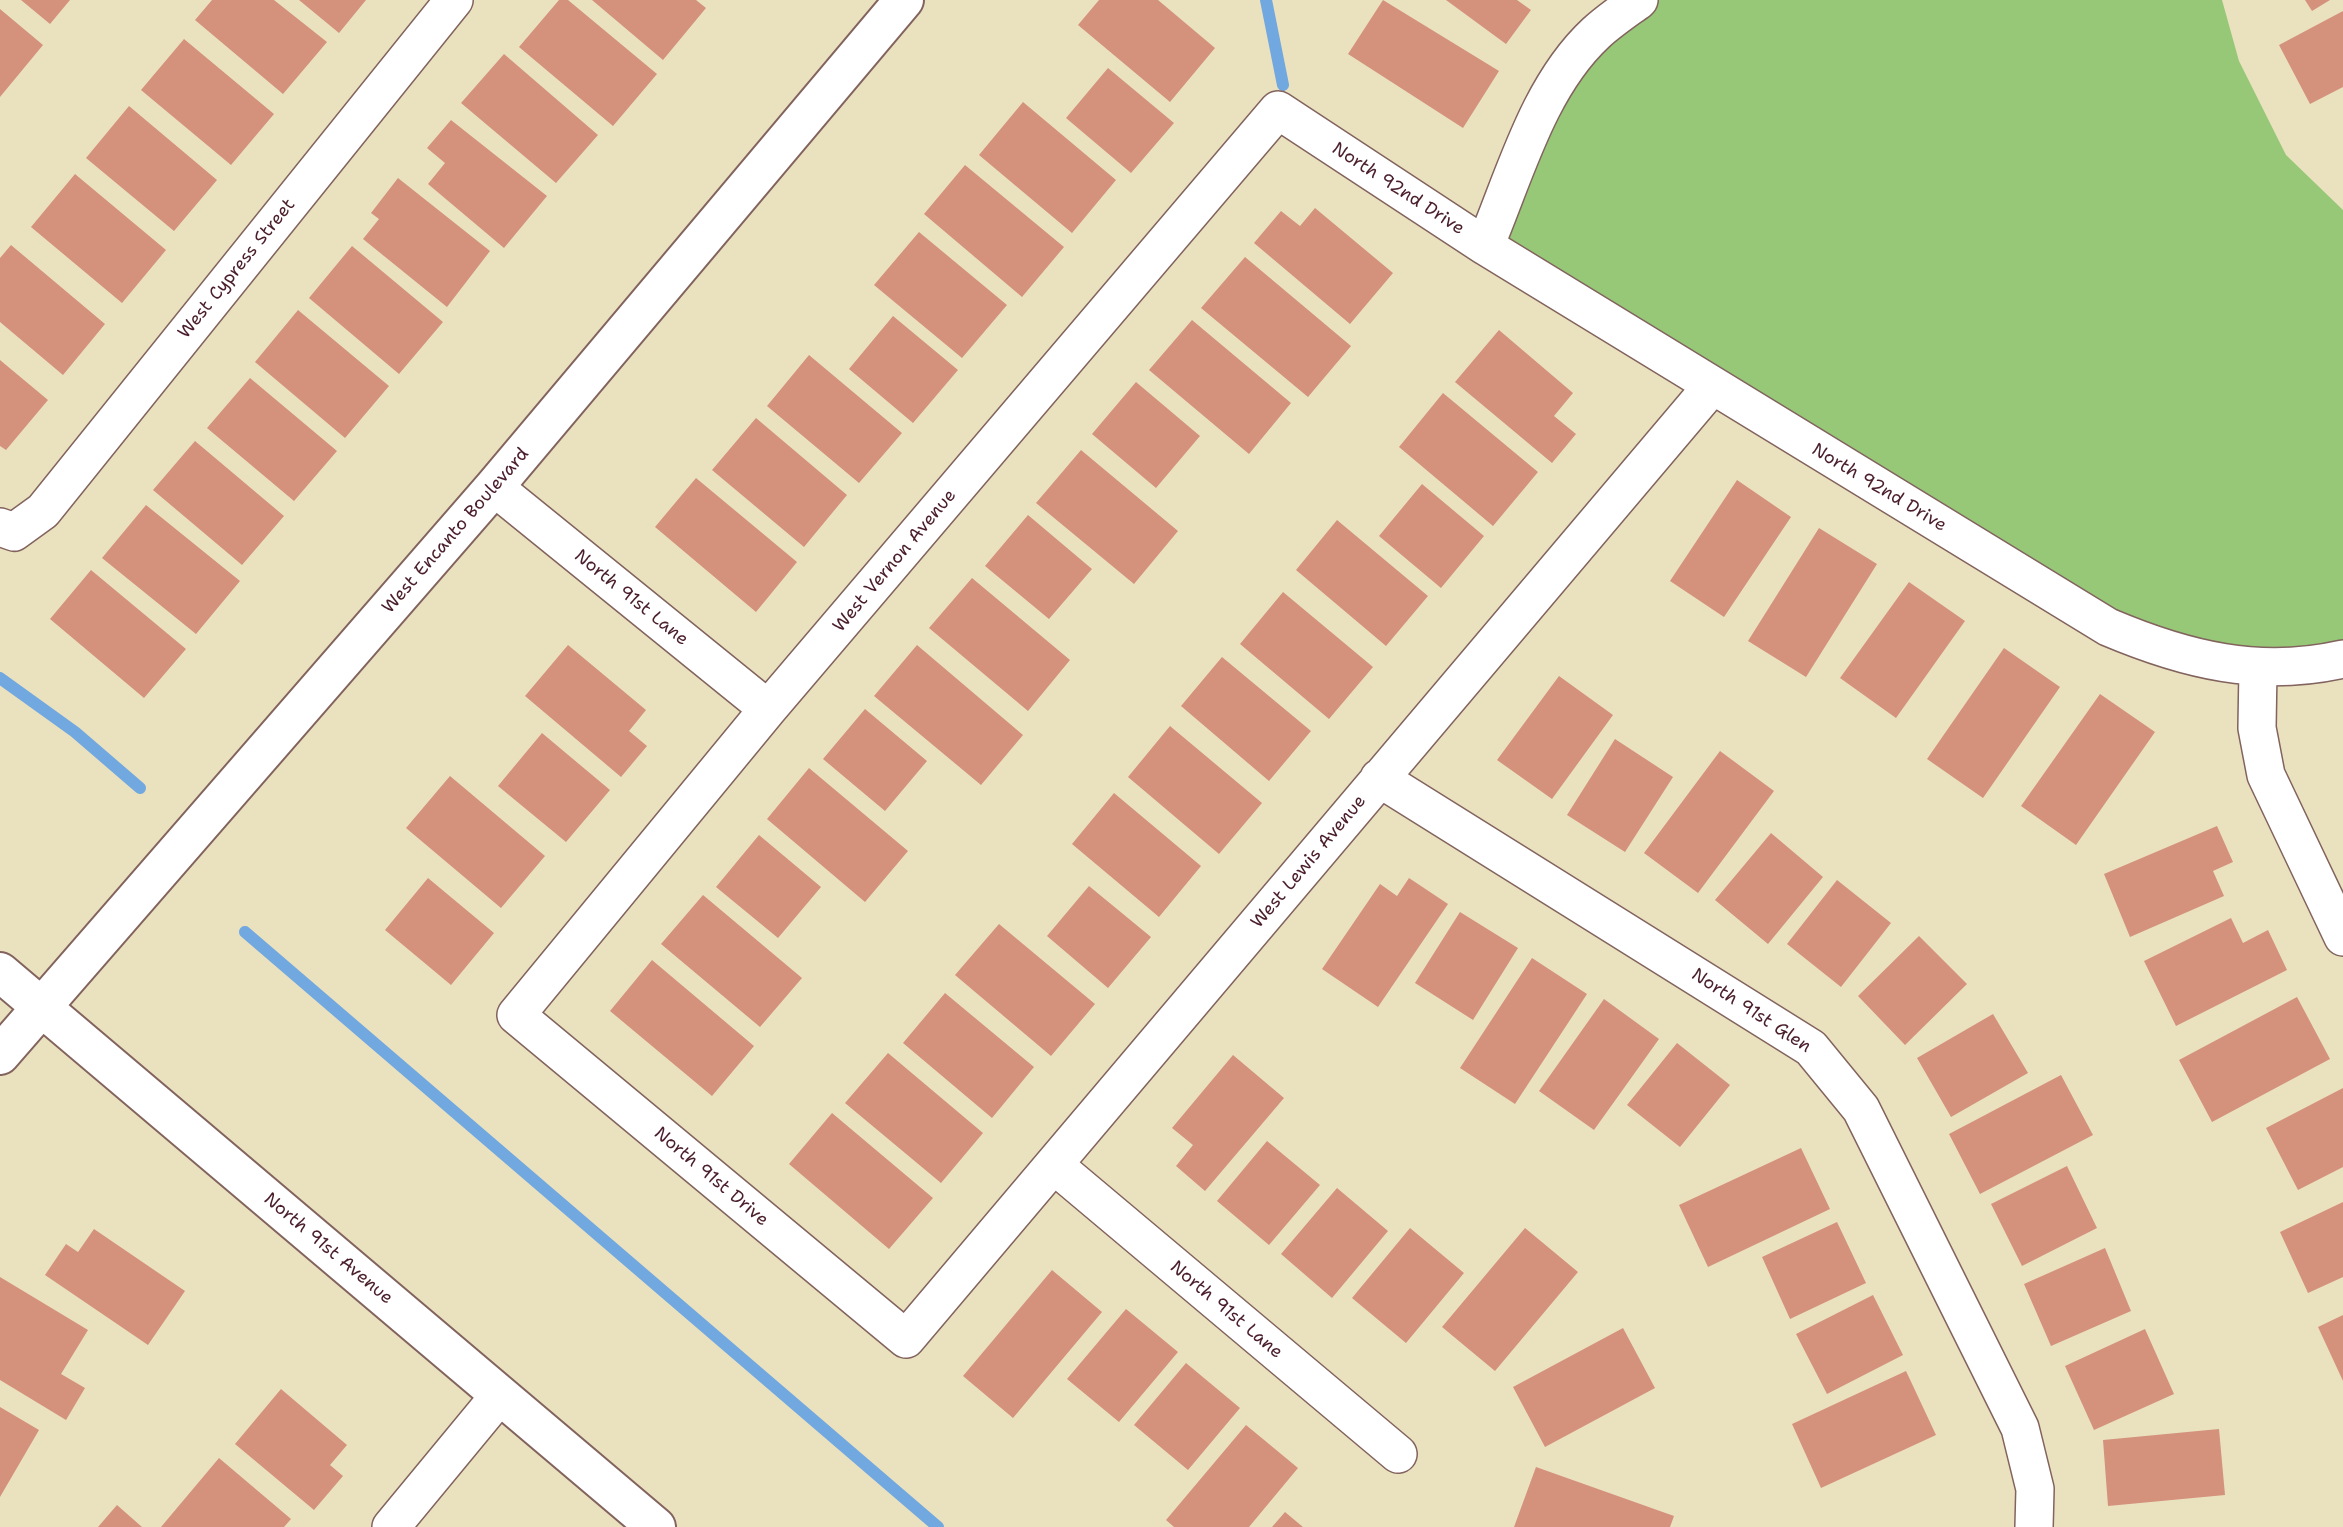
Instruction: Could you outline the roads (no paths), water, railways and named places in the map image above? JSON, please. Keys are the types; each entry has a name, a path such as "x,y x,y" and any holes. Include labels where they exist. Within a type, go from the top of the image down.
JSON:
{"street":[{"name":"West Cypress Street","path":"7,529 43,510 454,0"},
{"name":"West Encanto Boulevard","path":"0,1055 494,487 904,0"},
{"path":"1485,246 1538,116 1564,73 1595,33 1639,0"},
{"name":"North 92nd Drive","path":"1278,110 1485,246 2108,627 2150,644 2204,660 2258,668 2343,659"},
{"name":"West Vernon Avenue","path":"516,1015 768,709 1278,110"},
{"name":"West Lewis Avenue","path":"906,1339 1712,386"},
{"name":"North 91st Lane","path":"494,487 768,709"},
{"path":"2258,668 2257,728 2266,775 2343,937"},
{"name":"North 91st Glen","path":"1379,779 1811,1048 1861,1109 2020,1428 2035,1489 2034,1527"},
{"name":"North 91st Avenue","path":"0,972 656,1527"},
{"name":"North 91st Drive","path":"516,1015 906,1339"},
{"name":"North 91st Lane","path":"1054,1165 1398,1454"},
{"path":"391,1527 500,1395"}],"waterway":[{"path":"1266,0 1283,85"},
{"path":"0,678 75,732 140,788"},
{"path":"245,932 938,1527"}]}
